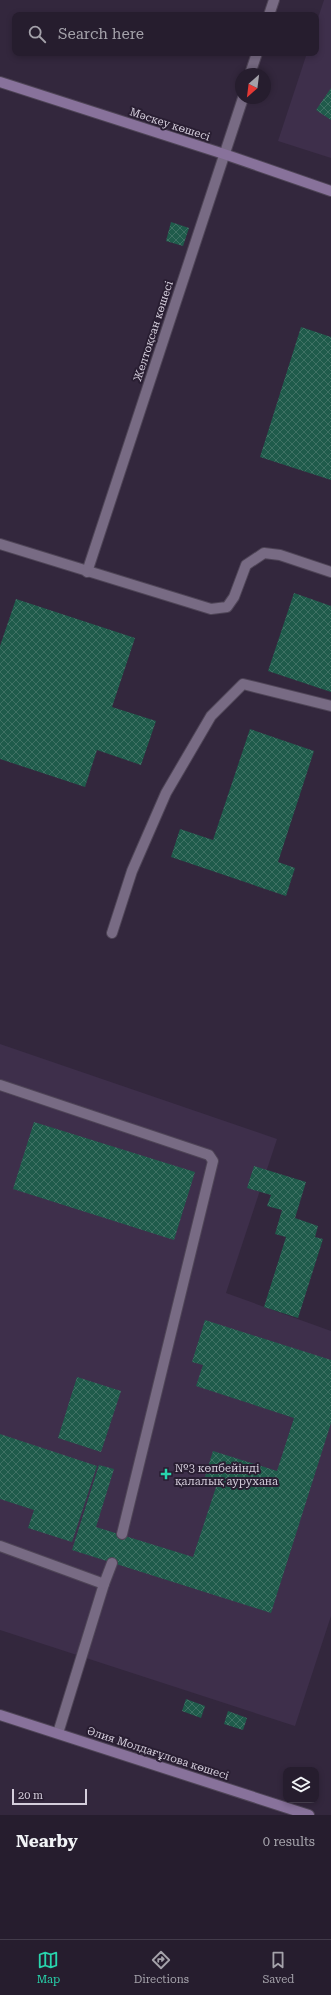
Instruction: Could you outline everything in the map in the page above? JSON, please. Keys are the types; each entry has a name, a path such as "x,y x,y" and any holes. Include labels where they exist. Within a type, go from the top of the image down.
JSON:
{"street":[{"path":"271,12 274,0"},
{"path":"252,68 256,56"},
{"name":"Мәскеу көшесі","path":"0,82 224,154 331,191"},
{"name":"Желтоқсан көшесі","path":"87,572 241,104"},
{"path":"0,544 211,609 227,607 234,598 246,565 264,553 280,555 331,572"},
{"path":"112,933 132,871 166,793 211,716 243,684 331,706"},
{"path":"0,1086 209,1155 213,1161 122,1534"},
{"path":"0,1546 104,1584"},
{"path":"58,1734 104,1584 112,1563"},
{"name":"Әлия Молдағұлова көшесі","path":"0,1715 309,1815"}],"shaded area":[{"path":"324,0 331,0 331,158 278,141 306,56 319,56 319,15"},
{"name":"№3 көпбейінді қалалық аурухана","path":"0,1044 277,1139 226,1293 331,1331 331,1616 295,1726 0,1630"}],"building":[{"path":"331,88 331,120 316,110"},
{"path":"171,222 189,228 183,246 166,241"},
{"path":"301,327 331,337 331,480 260,457"},
{"path":"294,593 331,606 331,692 268,671"},
{"path":"16,599 135,638 112,707 156,721 141,765 97,750 85,787 0,759 0,646"},
{"path":"250,729 314,751 278,862 295,868 286,896 171,857 180,829 213,840"},
{"path":"34,1122 195,1172 174,1240 13,1189"},
{"path":"254,1166 306,1182 295,1218 318,1226 315,1237 323,1239 298,1318 264,1307 286,1237 275,1234 282,1210 267,1206 271,1195 247,1188"},
{"path":"205,1320 331,1360 331,1423 271,1613 72,1550 99,1465 114,1469 96,1527 193,1557 217,1484 204,1480 213,1451 277,1471 294,1418 196,1386 203,1365 192,1362"},
{"path":"77,1377 121,1391 101,1452 58,1438"},
{"path":"0,1434 97,1466 72,1542 28,1528 34,1510 0,1499"},
{"path":"186,1699 205,1706 201,1718 182,1711"},
{"path":"228,1711 247,1718 243,1730 224,1724"}],"place":[{"name":"№3 көпбейінді қалалық аурухана","path":"166,1474"}]}
